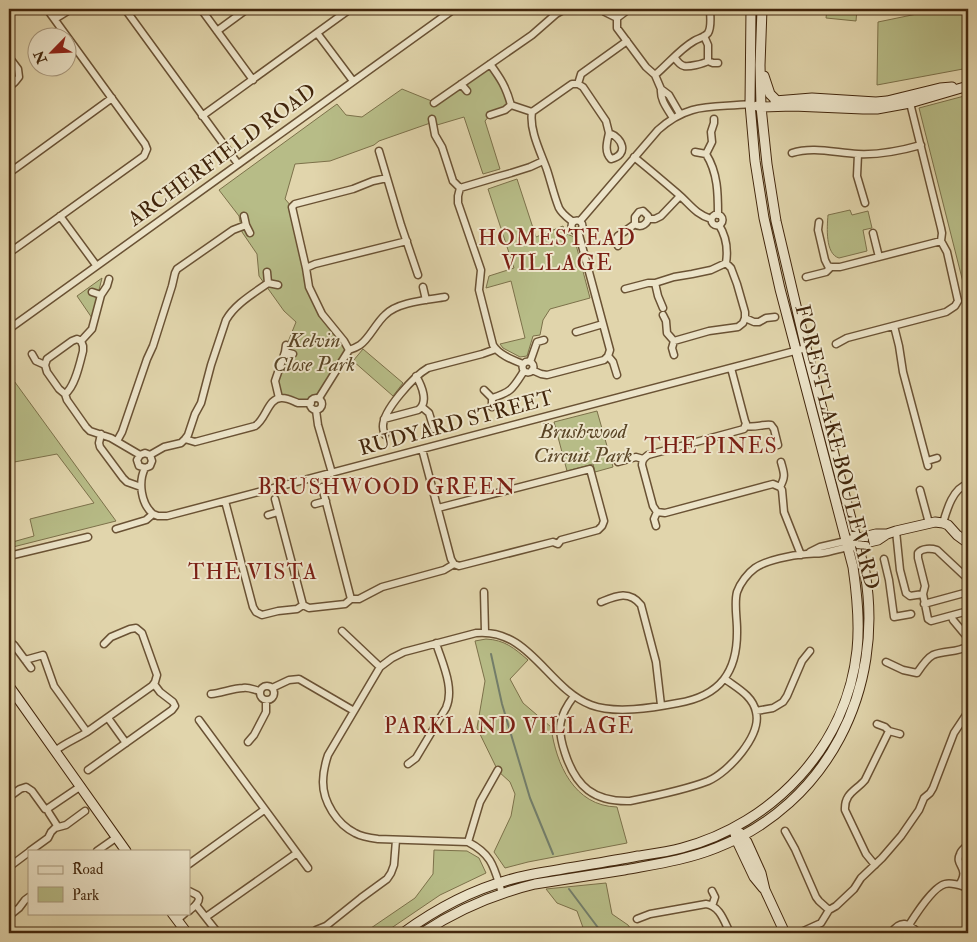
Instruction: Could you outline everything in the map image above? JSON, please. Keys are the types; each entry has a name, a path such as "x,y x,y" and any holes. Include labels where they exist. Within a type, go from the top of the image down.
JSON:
{"main road":[{"name":"FOREST LAKE BOULEVARD","path":"403,933 432,913 455,901 499,883 528,875 675,850 734,828 777,799 798,778 824,745 836,725 853,675 857,651 858,621 856,592 853,567 780,289 764,218 750,104 751,9"},
{"name":"FOREST LAKE BOULEVARD","path":"422,933 458,911 502,893 535,884 673,861 710,850 739,837 793,800 811,782 840,739 856,703 867,656 870,610 868,590 865,572 806,348 776,221 767,164 761,105 762,9"},
{"path":"760,65 770,94 777,101"},
{"path":"761,105 777,101 812,98 876,102 909,99 968,85"},
{"path":"750,104 870,109 893,106 909,99"},
{"path":"762,120 769,114 793,106"},
{"path":"847,544 857,541 878,540 892,533 935,522 948,526 968,543"},
{"path":"9,686 125,850"},
{"path":"734,828 754,877 765,890 786,933"},
{"path":"175,916 187,933"}],"street":[{"path":"9,253 144,156 147,150 145,144 48,9"},
{"path":"55,19 71,9"},
{"path":"125,9 238,164"},
{"path":"201,9 253,80"},
{"path":"217,31 248,9"},
{"path":"202,116 350,9"},
{"name":"ARCHERFIELD ROAD","path":"9,329 454,9"},
{"path":"434,102 532,35 556,14 565,9"},
{"path":"602,9 617,18"},
{"path":"617,18 629,9"},
{"path":"655,75 683,49 708,33 710,29 710,9"},
{"path":"617,18 617,28 646,67 655,75 661,88 669,95 680,114"},
{"path":"318,33 353,81"},
{"path":"704,36 708,45 708,61"},
{"path":"578,84 581,74 626,41"},
{"path":"9,57 18,69 19,77 9,87"},
{"path":"675,58 684,66 708,61 718,63"},
{"path":"490,64 504,83 512,105"},
{"path":"461,84 467,91"},
{"path":"580,222 576,220 573,222 562,213 559,207 539,150 531,119 532,112 572,84 578,84 606,121 609,133"},
{"path":"661,88 662,100 672,118"},
{"path":"9,173 112,98"},
{"path":"836,344 847,338 946,312 952,310 957,304 958,297 947,252 941,241 942,233 909,99"},
{"path":"580,222 634,157 658,130 672,118 689,110 703,107 750,104"},
{"path":"512,105 532,112"},
{"path":"490,115 505,110 512,105"},
{"path":"432,119 453,182 460,188"},
{"path":"706,154 712,142 711,132 714,119"},
{"path":"792,153 803,150 820,150 858,154 887,153 920,146"},
{"path":"379,151 418,275"},
{"path":"695,152 706,154 715,173 718,215 722,221 719,225"},
{"path":"858,154 857,176 865,203"},
{"path":"634,157 697,212 712,219 714,224 719,225 723,232 727,254 726,263"},
{"path":"460,188 543,161"},
{"path":"349,350 322,314 309,287 292,207 295,204 387,178"},
{"path":"460,188 458,203 481,270 479,290 494,345 496,350 528,373 532,370 547,375 604,360 608,356 610,350 578,231"},
{"path":"648,218 655,219 661,216 680,196"},
{"path":"635,224 635,217 639,212 643,211 646,213 648,218"},
{"path":"712,219 713,216 718,215"},
{"path":"60,216 96,265"},
{"path":"244,216 250,233"},
{"path":"635,224 641,226 645,224 648,218"},
{"path":"573,222 572,228 574,231 578,231"},
{"path":"578,231 582,228 580,222"},
{"path":"819,222 818,230 825,260 828,266 831,267 840,267 941,241"},
{"path":"618,246 616,239 618,236 635,224"},
{"path":"117,441 153,346 175,273 178,268 233,230 246,225"},
{"path":"873,233 879,257"},
{"path":"306,268 315,264 407,241"},
{"path":"628,280 627,289 711,270 726,263"},
{"path":"674,342 703,332 738,327 743,323 745,318 737,284 731,268 726,263"},
{"path":"806,277 826,272 831,267"},
{"path":"267,272 268,284"},
{"path":"81,341 92,329 109,279"},
{"path":"655,283 666,321 667,333 674,342"},
{"path":"145,468 139,466 137,460 140,455 145,453 150,455 185,439 201,403 211,365 226,320 230,314 235,308 268,284 278,285"},
{"path":"423,287 426,300"},
{"path":"92,292 102,296"},
{"path":"311,403 314,398 319,398 349,350 361,344 384,315 401,306 445,298"},
{"path":"745,318 758,322 766,318 775,317"},
{"path":"576,332 603,324"},
{"path":"894,326 903,372 928,463 937,458"},
{"path":"65,394 72,386 84,351 84,346 77,339 72,340 47,359 45,366 47,372 58,388 65,394 67,400 90,431 117,441 140,455"},
{"path":"532,370 533,365 530,362 537,342 544,340"},
{"path":"674,342 672,348 674,355"},
{"path":"280,398 274,381 285,348 293,354"},
{"name":"RUDYARD STREET","path":"116,529 146,520 153,514 166,516 806,348"},
{"path":"385,435 383,427 387,412 416,376 428,368 496,350"},
{"path":"32,354 36,361 45,366"},
{"path":"608,356 613,362 617,375"},
{"path":"492,398 510,391 526,362 530,362"},
{"path":"731,368 745,421 744,429 648,455 643,459 642,465 653,506 657,512 665,513 773,484 782,490 784,512 804,554"},
{"path":"384,419 418,410 422,407 424,402 420,383 416,376"},
{"path":"484,390 492,398 492,407"},
{"path":"185,439 195,442 255,426 268,415 268,408 275,400 280,398 300,403 311,403"},
{"path":"316,410 322,406 319,398"},
{"path":"311,403 312,407 316,410 318,425 332,473"},
{"path":"422,407 429,413 434,428"},
{"path":"745,426 771,425 774,429 778,445"},
{"path":"101,434 100,447 123,478 127,482 141,487"},
{"path":"422,449 451,559 454,564 459,566 553,542 558,544 561,540 598,530 604,521 590,469 438,508"},
{"path":"150,455 152,463 148,468 145,468 141,487 146,506 153,514"},
{"path":"618,462 636,457 643,459"},
{"path":"780,487 784,479 781,462"},
{"path":"942,523 954,496 959,489 968,484"},
{"path":"322,486 351,599"},
{"path":"920,490 929,523"},
{"path":"275,499 303,605 309,608 345,604 351,599 359,599 382,586 444,570 454,564"},
{"path":"225,501 253,607 256,612 262,615 297,609 303,605"},
{"path":"315,504 326,501"},
{"path":"268,515 278,512"},
{"path":"656,526 654,519 657,512"},
{"path":"892,533 907,594 912,596 923,594"},
{"path":"9,556 88,537"},
{"path":"502,893 488,856 468,842 396,840 366,837 345,827 334,816 324,794 324,768 328,756 380,666 404,652 485,632 500,635 521,646 574,696 592,705 616,710 662,706 690,701 713,690 725,679 730,670 737,642 737,593 742,582 755,568 765,563 804,554 820,547 847,544"},
{"path":"968,579 937,550 922,550 917,555 925,586 923,594 924,604 930,621 968,611"},
{"path":"884,559 894,618 911,614"},
{"path":"889,580 902,577"},
{"path":"484,592 485,632"},
{"path":"924,604 968,592"},
{"path":"600,602 612,597 627,596 637,600 641,605 656,662 662,706"},
{"path":"953,620 968,638"},
{"path":"55,751 108,718 154,684 157,678 142,633 136,628 111,637 104,644"},
{"path":"342,631 380,666"},
{"path":"9,641 31,668"},
{"path":"408,764 416,758 446,708 449,699 449,685 436,643"},
{"path":"886,662 903,670 917,673 928,658 960,651 968,646"},
{"path":"756,711 773,708 783,702 802,661 810,651"},
{"path":"25,660 44,655 54,686 87,732"},
{"path":"272,688 273,698 266,700 260,696 260,691 264,686 272,688 289,680 298,679 354,711"},
{"path":"574,696 562,715 559,725 560,736 571,771 583,786 594,794 606,800 630,801 698,784 720,774 729,767 741,752 756,727 756,711 747,695 725,679"},
{"path":"88,770 172,710 175,706 173,702 160,692 154,684"},
{"path":"211,694 222,693 241,687 260,691"},
{"path":"248,742 254,735 266,712 266,700"},
{"path":"799,933 820,923 829,910 854,889 860,878 882,858 901,836 919,810 924,798 933,788 954,733 968,712"},
{"path":"108,718 126,742"},
{"path":"199,720 308,868"},
{"path":"877,724 900,734"},
{"path":"875,864 866,854 845,810 845,805 847,799 865,780 890,731"},
{"path":"468,842 480,802 498,770"},
{"path":"47,810 80,786"},
{"path":"9,797 20,788 32,791 58,826"},
{"path":"190,863 264,810"},
{"path":"31,850 48,838 51,832 58,826 66,825 85,811"},
{"path":"785,831 816,897 829,910"},
{"path":"98,850 116,837"},
{"path":"316,930 326,926 390,876 394,865 396,840"},
{"path":"959,884 964,873 958,859 968,844"},
{"path":"9,866 28,852"},
{"path":"206,917 297,853"},
{"path":"909,924 921,906 939,887 945,884 959,884 968,888"},
{"path":"712,891 714,897 712,906"},
{"path":"190,892 198,896 199,902 190,910"},
{"path":"9,916 28,898"},
{"path":"637,919 650,914 706,904 717,909 730,933"},
{"path":"196,905 218,933"},
{"path":"891,933 902,924 909,924 919,933"},
{"path":"326,926 331,932"}],"green space":[{"path":"827,9 857,9 856,21 826,18"},
{"path":"941,9 964,9 968,24 968,61 966,61 963,69 877,85 878,22"},
{"name":"Kelvin Close Park","path":"490,64 511,105 490,115 485,121 500,169 483,174 464,117 437,125 436,121 330,161 295,164 285,199 292,207 306,267 322,314 349,350 316,402 311,403 279,398 275,384 286,345 296,322 284,311 259,276 257,254 242,232 239,216 219,190 337,104 346,115 362,117 402,89 434,102"},
{"path":"968,95 968,302 919,108"},
{"path":"517,179 536,237 563,226 567,234 574,237 590,298 550,309 543,320 540,335 533,336 527,356 520,357 503,348 500,344 525,338 511,281 486,288 489,276 514,268 488,189"},
{"path":"850,210 852,215 868,211 872,228 863,230 867,251 839,258 834,255 829,246 827,233 828,215"},
{"path":"102,278 92,318 77,296"},
{"path":"363,349 403,383 393,396 353,361"},
{"path":"9,374 116,521 9,548 9,543 34,536 30,519 94,503 57,454 9,463"},
{"name":"Brushwood Circuit Park","path":"597,411 613,467 595,472 593,464 567,471 554,422"},
{"path":"486,639 509,645 528,660 510,679 523,703 551,727 557,755 570,781 589,799 602,805 617,807 627,843 505,868 494,852 511,816 515,794 510,782 498,771 477,728 485,681 475,641"},
{"path":"434,850 467,851 479,858 486,873 440,895 384,933 375,933 371,928 415,898 433,874"},
{"path":"606,883 612,914 628,925 634,933 585,933 577,911 557,903 546,889"}],"waterway":[{"path":"491,654 502,704 530,798 553,854"},
{"path":"569,889 602,933"}],"district":[{"name":"HOMESTEAD VILLAGE","path":"557,250"},
{"name":"THE PINES","path":"711,446"},
{"name":"BRUSHWOOD GREEN","path":"387,487"},
{"name":"THE VISTA","path":"253,572"},
{"name":"PARKLAND VILLAGE","path":"509,726"}]}
